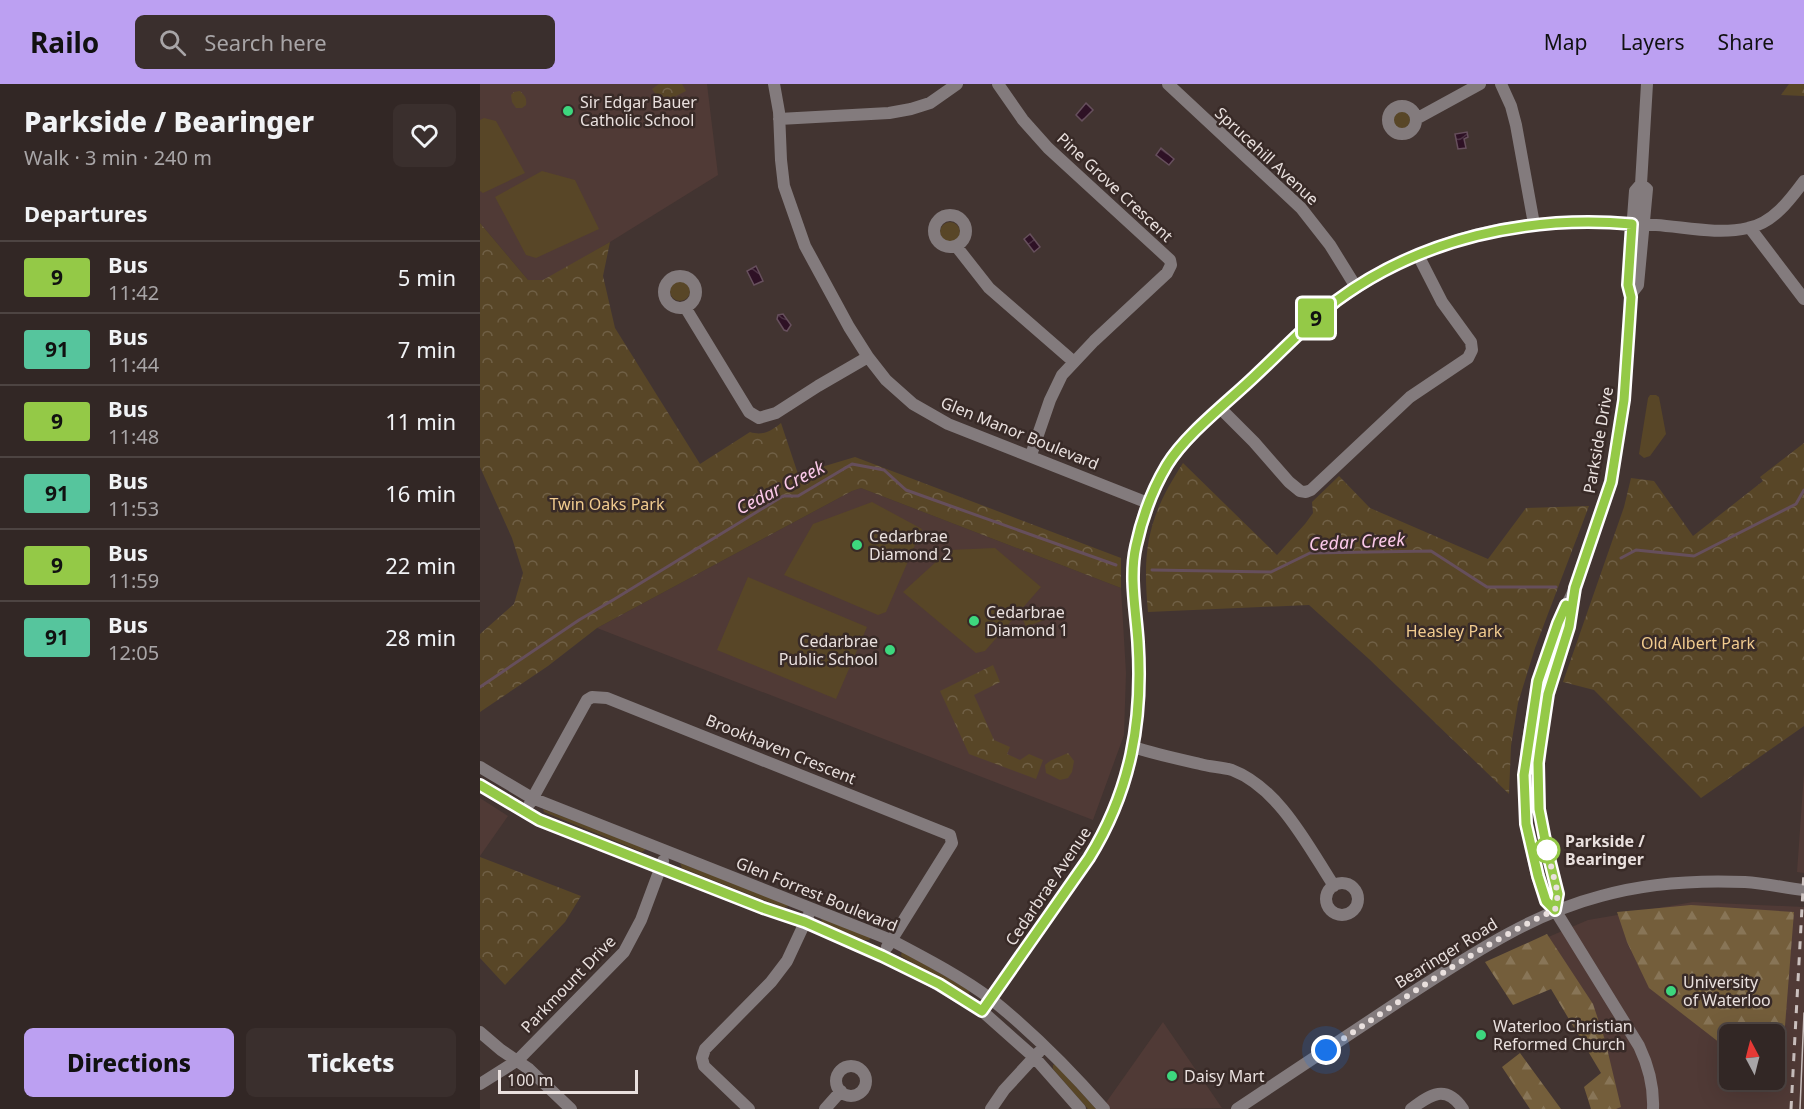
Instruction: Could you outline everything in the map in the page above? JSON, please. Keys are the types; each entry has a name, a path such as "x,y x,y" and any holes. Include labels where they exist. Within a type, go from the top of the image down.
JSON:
{"street":[{"name":"Glen Manor Boulevard","path":"774,84 784,186 801,237 821,278 868,357 886,380 912,404 948,424 1148,502"},
{"path":"779,119 889,113 912,109 930,103 957,84"},
{"name":"Pine Grove Crescent","path":"998,84 1023,120 1048,148 1170,260 1171,265 1167,273 1094,341 1057,384 1031,455"},
{"name":"Sprucehill Avenue","path":"1168,84 1301,208 1330,245 1356,287"},
{"path":"1416,118 1480,84"},
{"path":"1501,84 1511,106 1516,125 1534,224"},
{"name":"Parkside Drive","path":"1647,84 1641,184 1635,191 1638,224 1628,285 1631,294 1624,400 1611,482 1575,588 1558,623 1538,681 1524,775 1526,824 1546,901 1555,910 1639,1046 1648,1067 1654,1091 1653,1109"},
{"path":"1804,181 1788,202 1771,217 1750,228 1804,299"},
{"name":"Cedarbrae Avenue","path":"982,1011 1074,881 1104,834 1114,808 1134,747 1139,683 1133,584 1135,547 1148,502 1172,459 1189,439 1311,322 1356,287 1385,270 1418,255 1468,237 1534,224 1588,222 1725,231 1750,228"},
{"path":"956,246 989,288 1074,362"},
{"path":"1220,408 1289,482 1300,491 1311,490 1403,402 1471,354 1471,342 1442,302 1418,255"},
{"path":"686,307 749,412 759,418 776,413 868,357"},
{"name":"Brookhaven Crescent","path":"525,812 587,700 592,697 607,698 950,835 952,843 882,956"},
{"path":"1134,747 1232,771 1256,784 1277,802 1334,885"},
{"name":"Glen Forrest Boulevard","path":"480,767 532,798 891,940 944,969 990,999 1057,1057 1104,1109"},
{"name":"Glen Forrest Boulevard","path":"480,785 539,820 763,908 805,922 939,984 982,1011 1035,1058 1080,1109"},
{"name":"Parkmount Drive","path":"480,1084 518,1060 628,947 667,852"},
{"name":"Bearinger Road","path":"1237,1109 1469,956 1555,910 1600,896 1664,885 1747,882 1804,890"},
{"path":"749,1109 704,1066 702,1058 705,1049 771,982 787,961 812,909"},
{"path":"480,1032 529,1069 571,1109"},
{"path":"991,1109 1004,1090 1044,1046"},
{"path":"825,1109 841,1091"},
{"path":"1411,1109 1424,1099 1444,1094 1452,1096 1463,1109"}],"shaded area":[{"path":"480,84 707,84 718,175 543,281 528,280 480,223"},
{"name":"Cedarbrae Public School","path":"861,488 1121,588 1126,673 1124,735 1093,820 597,628"},
{"path":"1804,773 1804,873 1797,872"},
{"path":"480,798 508,816 480,856"},
{"name":"University of Waterloo","path":"1693,902 1804,907 1804,1109 1604,1109 1609,1076 1525,947 1588,920"},
{"path":"1163,1022 1222,1108 1108,1109 1105,1104"}],"green space":[{"path":"659,84 682,84 686,91 668,100 658,97 652,89"},
{"path":"1789,84 1804,84 1804,96 1781,95"},
{"path":"520,91 525,97 526,105 516,108 511,95"},
{"path":"1401,111 1407,114 1410,120 1407,126 1401,129 1395,126 1392,120 1395,114"},
{"path":"484,118 496,121 525,173 483,193 480,191 480,120"},
{"path":"542,171 575,180 599,229 536,258 526,255 495,197"},
{"path":"950,222 957,225 960,232 957,239 950,242 943,239 940,232 943,225"},
{"name":"Twin Oaks Park","path":"480,223 528,280 543,280 610,242 603,276 615,328 700,464 750,432 767,432 781,423 798,474 855,457 1121,558 1121,588 861,488 597,628 548,666 480,712 480,634 514,604 523,573 512,538 480,467"},
{"path":"680,281 687,284 690,291 687,298 680,301 673,298 670,291 673,284"},
{"path":"1650,395 1659,397 1666,434 1650,456 1644,458 1639,454"},
{"name":"Old Albert Park","path":"1804,443 1804,726 1701,798 1594,690 1563,682 1624,507 1631,478 1654,481 1693,536 1763,481 1760,477"},
{"name":"Heasley Park","path":"1183,463 1277,555 1313,513 1312,502 1339,476 1370,508 1488,559 1526,508 1589,506 1535,648 1518,703 1511,746 1509,794 1369,659 1309,605 1148,612 1146,569 1150,534 1162,500"},
{"name":"Cedarbrae Diamond 2","path":"872,502 922,529 886,612 878,615 784,575 813,524"},
{"name":"Cedarbrae Diamond 1","path":"995,548 1041,587 985,651 976,653 903,592 949,550"},
{"path":"748,577 867,627 836,699 717,650"},
{"path":"1039,608 1044,620 1026,627 1021,615"},
{"path":"993,665 1000,682 974,695 994,740 1010,747 1007,754 1020,760 1029,754 1043,760 1036,779 969,754 940,691"},
{"path":"1068,753 1074,761 1068,778 1060,780 1046,773 1045,765"},
{"path":"543,809 646,848 642,852 544,812"},
{"path":"480,857 581,896 565,922 505,985 480,958"},
{"path":"680,863 787,903 788,906 784,908 682,868"},
{"path":"1691,905 1794,912 1785,1026 1719,1024 1719,1042 1649,988 1627,942 1617,912"},
{"path":"821,918 870,935 870,939 864,940 825,924"},
{"path":"1547,934 1593,1004 1605,1040 1621,1107 1591,1109 1584,1087 1601,1073 1551,989 1513,1005 1485,962"},
{"path":"902,951 970,992 965,995 901,956"},
{"path":"1520,1053 1561,1109 1530,1109 1502,1067"},
{"path":"1055,1064 1096,1109 1088,1109 1053,1069"}],"water":[{"path":"1086,103 1093,110 1082,121 1076,115"},
{"path":"1467,132 1468,137 1464,139 1466,148 1458,149 1455,134"},
{"path":"1161,148 1174,159 1169,165 1156,155"},
{"path":"1030,234 1040,247 1034,252 1024,239"},
{"path":"756,266 763,281 754,285 747,271"},
{"path":"783,314 791,325 787,331 777,319 778,315"}],"waterway":[{"name":"Cedar Creek","path":"480,687 579,620 783,496 798,496 852,464 884,470 906,490 1116,565"},
{"name":"Cedar Creek","path":"1621,558 1636,550 1694,556 1796,504 1804,490"},
{"name":"Cedar Creek","path":"1152,570 1271,572 1310,553 1431,551 1487,587 1556,587"}],"tram line":[{"path":"1800,1109 1804,1013"}],"railway":[{"path":"1791,1109 1804,871"}],"bus line":[{"name":"9","path":"480,785 539,820 763,908 805,922 882,956 939,984 982,1011 1089,858 1105,832 1114,808 1131,758 1136,729 1139,683 1133,584 1135,547 1148,502 1166,467 1178,451 1311,322 1350,291 1385,270 1429,250 1498,230 1559,222 1632,224 1628,285 1631,294 1630,321 1624,400 1611,482 1575,588 1569,627 1548,694 1538,763 1539,809 1558,894 1555,910 1546,901 1526,824 1524,775 1538,681 1566,605"}],"place":[{"name":"Sir Edgar Bauer Catholic School","path":"568,111"},
{"name":"Cedarbrae Diamond 2","path":"857,545"},
{"name":"Cedarbrae Diamond 1","path":"974,621"},
{"name":"Cedarbrae Public School","path":"890,650"},
{"name":"Parkside / Bearinger","path":"1547,850"},
{"name":"University of Waterloo","path":"1671,991"},
{"name":"Waterloo Christian Reformed Church","path":"1481,1035"},
{"name":"Daisy Mart","path":"1172,1076"}],"route":[{"path":"1326,1050 1469,956 1523,925 1555,910 1558,894 1547,850"}]}
